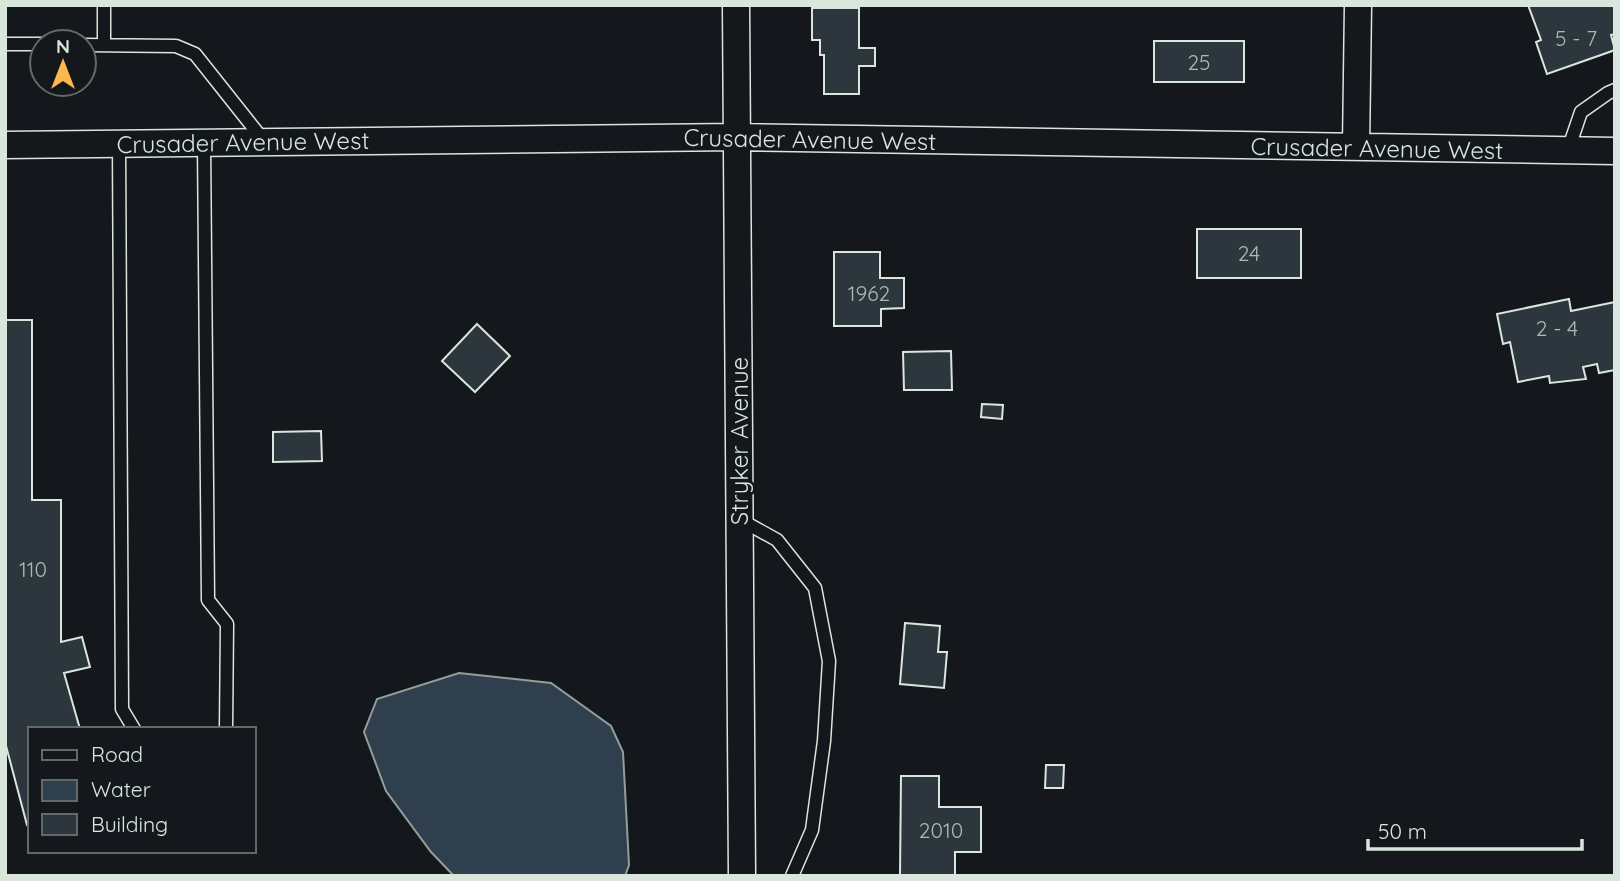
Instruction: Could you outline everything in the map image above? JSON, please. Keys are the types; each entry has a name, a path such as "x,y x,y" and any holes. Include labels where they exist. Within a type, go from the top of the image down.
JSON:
{"street":[{"name":"Stryker Avenue","path":"736,5 742,876"},
{"path":"1356,147 1358,5"},
{"name":"Crusader Avenue West","path":"5,145 737,137 1615,151"}],"lane":[{"path":"104,5 104,45"},
{"path":"5,44 28,44"},
{"path":"98,45 176,46 195,54 264,142"},
{"path":"1568,150 1581,112 1615,90"},
{"path":"119,143 122,709 133,727"},
{"path":"204,143 208,600 227,624 226,727"},
{"path":"739,519 777,540 815,588 829,661 824,741 812,830 792,876"}],"water":[{"path":"459,673 551,683 611,726 623,752 629,865 625,876 454,876 431,852 386,791 364,732 377,699"}],"building":[{"path":"1528,5 1615,5 1615,34 1611,35 1615,50 1547,74 1536,42 1541,40"},
{"path":"812,8 859,8 859,48 875,48 875,66 859,66 859,94 824,94 824,55 820,55 820,40 812,40"},
{"path":"1154,41 1244,41 1244,82 1154,82"},
{"path":"1197,229 1301,229 1301,278 1197,278"},
{"path":"834,252 880,252 880,278 904,278 904,308 881,309 881,326 834,326"},
{"path":"1569,299 1571,311 1615,302 1615,370 1599,373 1597,364 1583,367 1586,379 1550,383 1549,376 1518,382 1510,342 1503,344 1497,314"},
{"path":"5,320 32,320 32,500 61,500 61,642 82,637 90,667 64,673 79,727 28,727 27,825 5,742"},
{"path":"477,324 510,356 475,392 442,361"},
{"path":"951,351 952,390 904,390 903,352"},
{"path":"982,404 1003,405 1002,419 981,417"},
{"path":"321,431 322,461 273,462 273,432"},
{"path":"905,623 940,626 938,652 947,652 944,688 900,684"},
{"path":"1046,765 1064,765 1063,788 1045,788"},
{"path":"901,776 939,776 939,807 981,807 981,852 955,852 955,876 900,876"}]}
